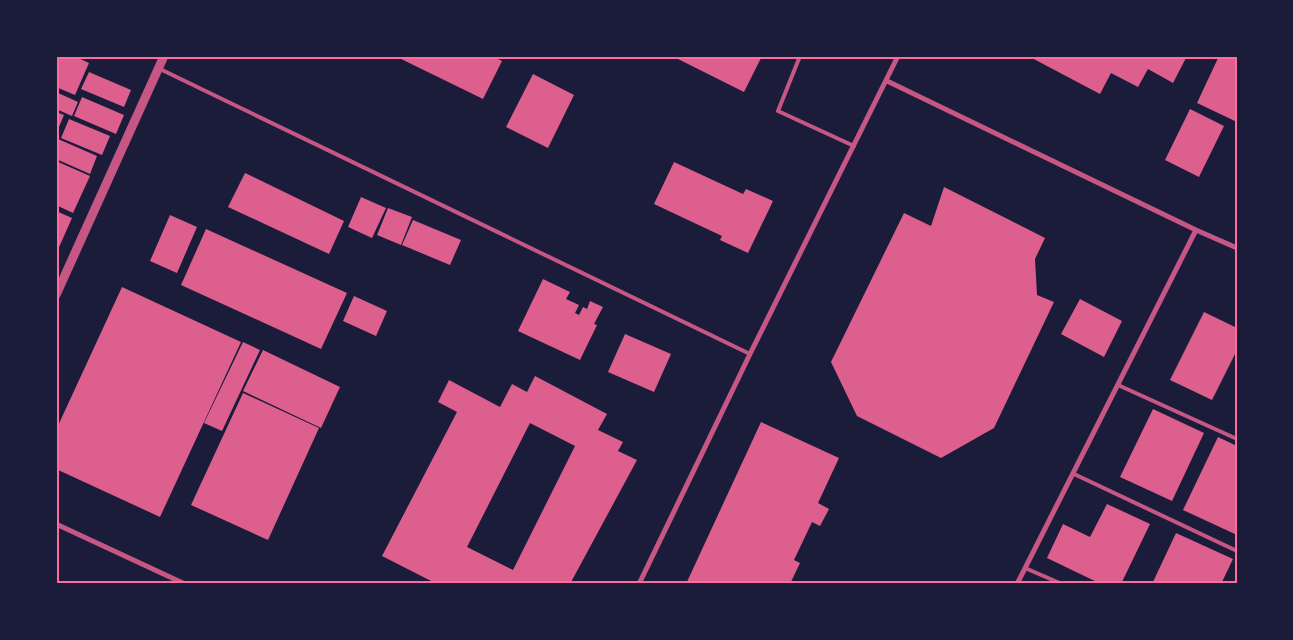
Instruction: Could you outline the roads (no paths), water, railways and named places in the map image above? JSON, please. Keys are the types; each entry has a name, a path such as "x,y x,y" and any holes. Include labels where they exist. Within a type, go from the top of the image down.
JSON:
{"street":[{"path":"56,295 164,56"},
{"path":"639,584 750,354 898,56"},
{"path":"887,81 1237,248"},
{"path":"1017,584 1196,230"},
{"path":"56,524 185,584"}],"lane":[{"path":"800,56 778,111 854,146"},
{"path":"158,69 750,354"},
{"path":"1118,386 1237,439"},
{"path":"1074,474 1237,551"},
{"path":"1025,568 1062,584"}]}
